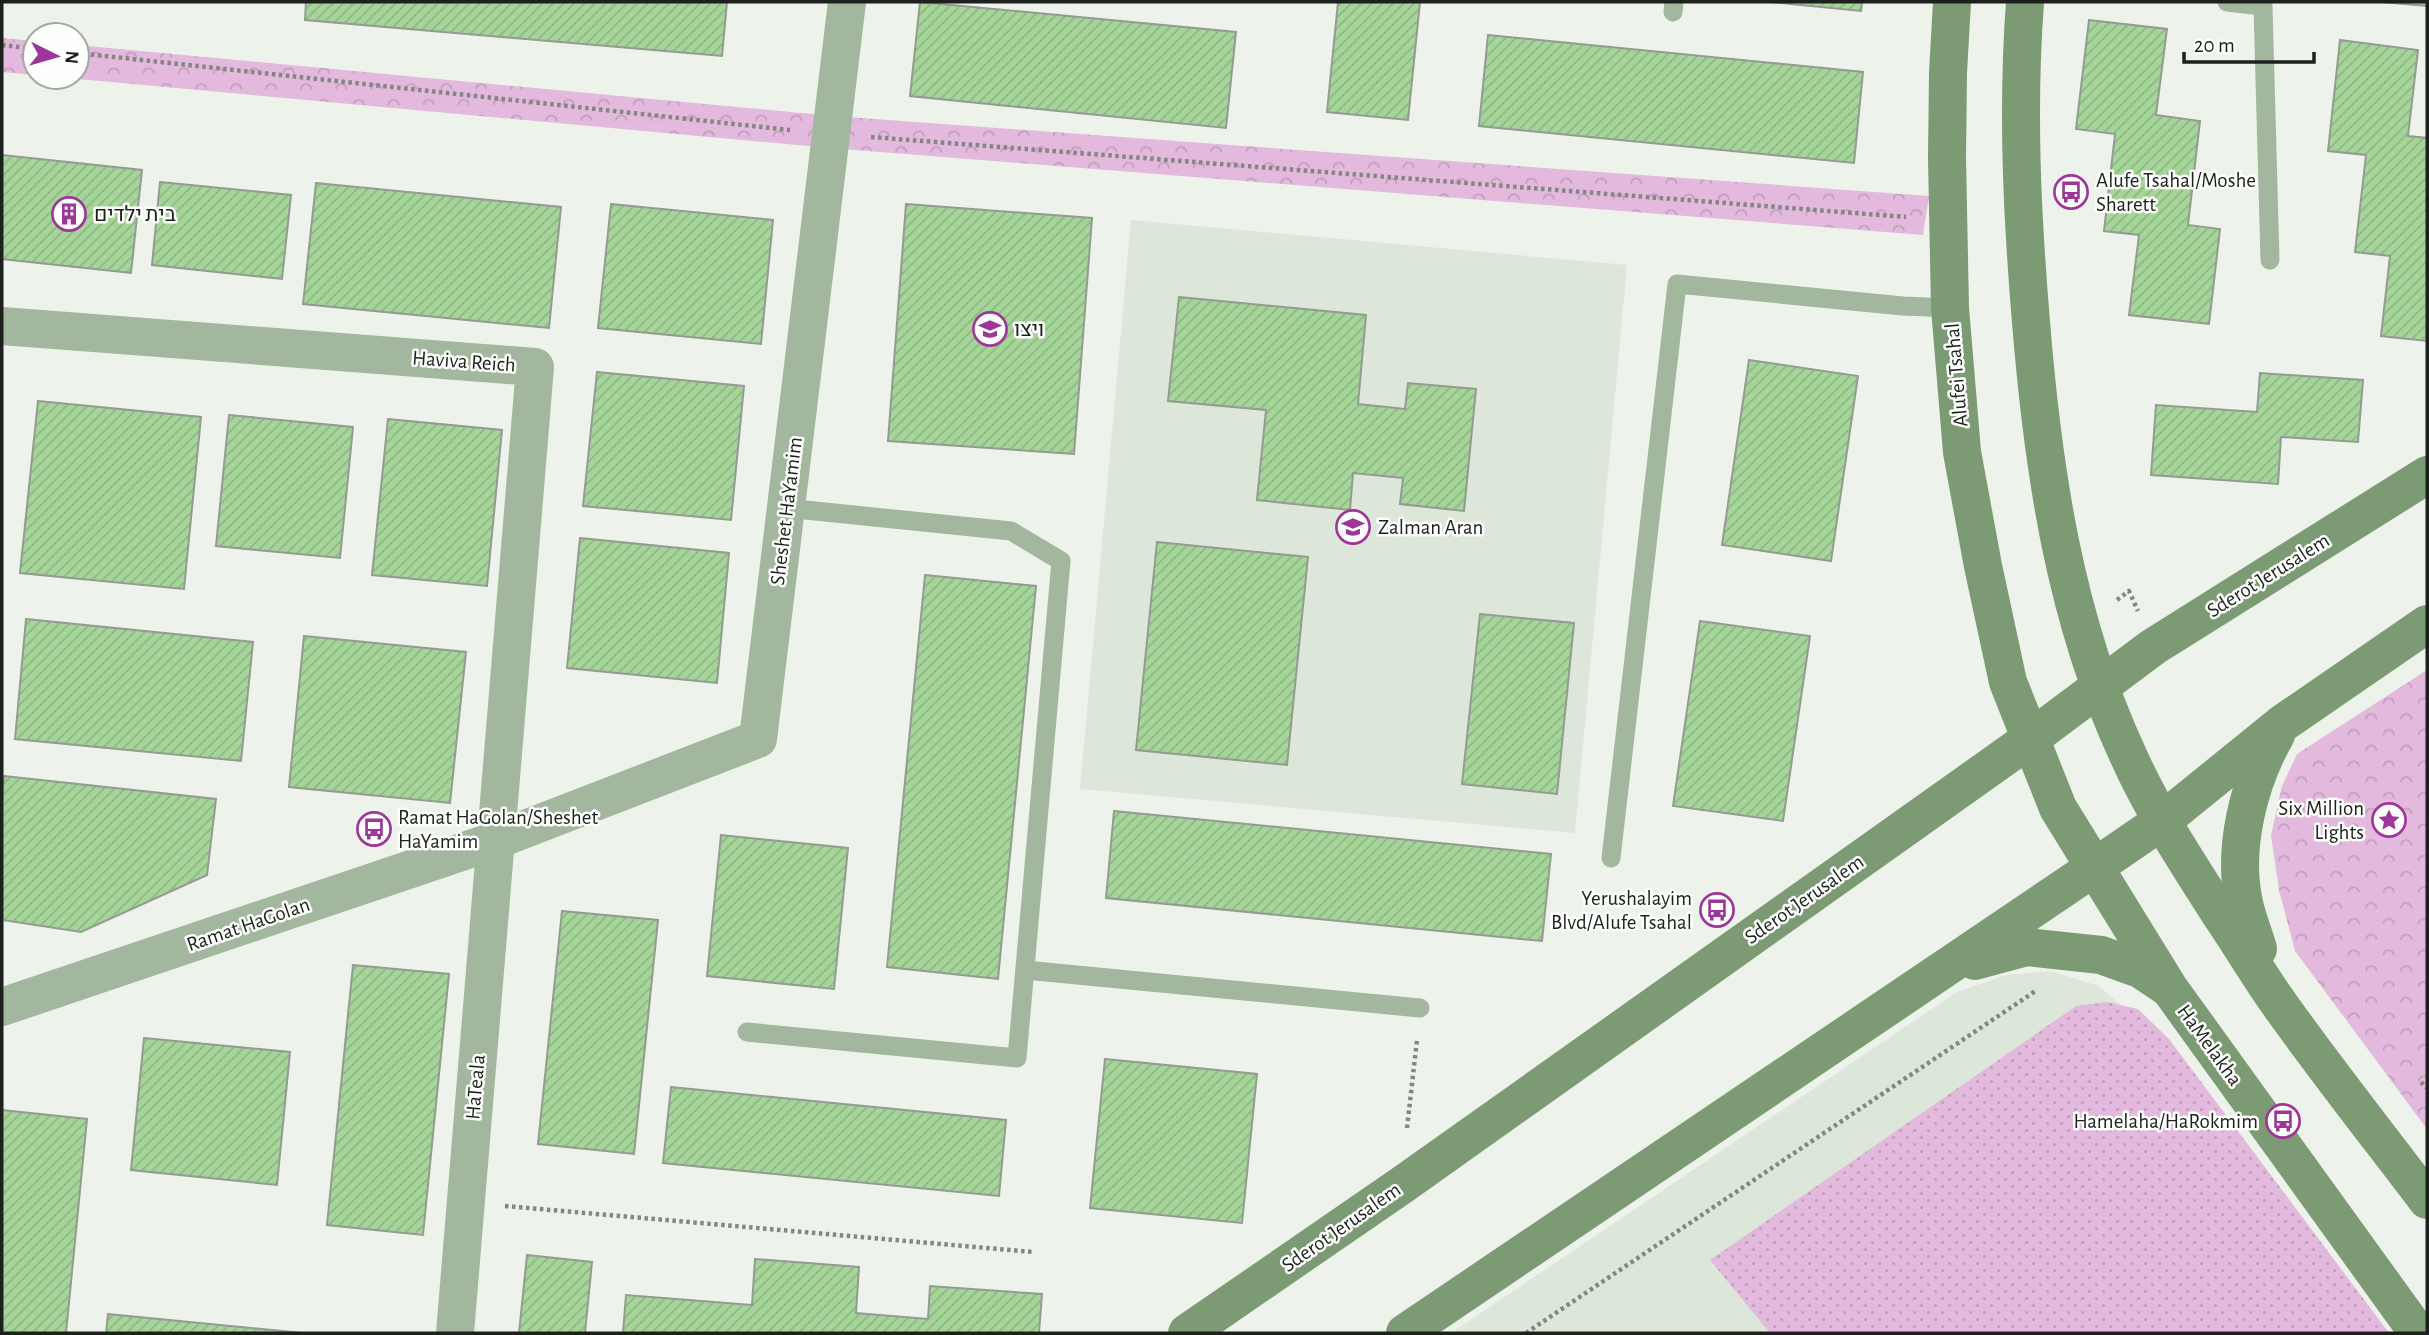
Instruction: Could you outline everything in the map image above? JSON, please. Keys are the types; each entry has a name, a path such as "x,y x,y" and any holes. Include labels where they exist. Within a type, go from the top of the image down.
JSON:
{"main road":[{"name":"Alufei Tsahal","path":"1952,2 1948,73 1947,220 1950,308 1962,452 2008,682 2030,740"},
{"path":"2025,2 2020,74 2022,225 2034,359 2045,460 2061,553 2099,685 2128,755 2161,821 2283,1010 2427,1200"},
{"name":"Sderot Jerusalem","path":"1187,1333 1402,1185 2030,740 2099,685 2153,647 2427,475"},
{"path":"1405,1333 2095,867 2161,821 2283,723 2427,624"},
{"path":"2283,723 2263,757 2248,797 2241,863 2244,901 2259,951 2283,1010"},
{"name":"HaMelakha","path":"2030,740 2059,807 2169,988 2418,1333"},
{"path":"1946,969 2027,947 2066,950 2114,959 2140,969 2169,988"}],"street":[{"name":"Sheshet HaYamim","path":"494,841 758,739 847,2"},
{"name":"Haviva Reich","path":"2,326 535,367 494,841"},
{"name":"Ramat HaGolan","path":"2,1007 494,841"},
{"name":"HaTeala","path":"455,1333 494,841"}],"lane":[{"path":"2227,2 2263,6 2270,260"},
{"path":"1611,858 1676,284 1903,306 1950,308"},
{"path":"747,1032 1017,1058 1061,561 1011,531 786,508"},
{"path":"1025,970 1420,1008"}],"path":[{"path":"2,45 21,47"},
{"path":"91,55 831,134 1947,220"},
{"path":"1527,1333 2036,991 2066,950"},
{"path":"1402,1185 1420,1008"},
{"path":"2421,1082 2427,1088"},
{"path":"466,1202 1033,1252"}],"shaded area":[{"name":"Zalman Aran","path":"1131,220 1627,265 1575,833 1080,789"},
{"path":"2051,971 2099,986 2123,1007 2350,1333 1451,1333 1957,992 2006,975"}],"green space":[{"path":"2,38 21,40 21,74 2,72"},
{"path":"91,46 833,116 1929,196 1923,235 830,148 91,80"},
{"path":"2427,670 2427,1129 2295,951 2279,890 2271,835 2282,786 2297,754"},
{"path":"2107,1002 2138,1009 2169,1039 2389,1333 1770,1333 1710,1260 2076,1006"}],"building":[{"path":"306,2 727,2 722,56 305,20"},
{"path":"920,2 1236,32 1226,128 910,96"},
{"path":"1338,2 1420,2 1408,120 1327,112"},
{"path":"1771,2 1862,2 1861,11"},
{"path":"2381,2 2427,2 2427,6"},
{"path":"2089,20 2167,29 2156,115 2200,121 2188,225 2220,229 2209,324 2129,315 2139,235 2104,231 2115,134 2076,129"},
{"path":"1488,35 1863,72 1854,163 1479,126"},
{"path":"2340,40 2418,50 2408,136 2427,138 2427,341 2381,336 2390,256 2355,252 2366,155 2328,151"},
{"name":"בית ילדים","path":"2,155 142,170 131,273 2,259"},
{"path":"160,182 291,195 282,279 152,265"},
{"path":"316,183 561,207 549,328 303,304"},
{"path":"611,204 773,220 761,344 598,328"},
{"name":"ויצו","path":"906,204 1092,218 1074,454 888,441"},
{"path":"1179,297 1366,315 1358,404 1405,409 1408,383 1476,389 1464,511 1400,504 1403,478 1353,473 1350,510 1257,500 1266,410 1168,401"},
{"path":"1749,360 1858,376 1831,561 1722,545"},
{"path":"597,372 744,386 731,520 583,506"},
{"path":"2260,373 2363,380 2358,442 2281,437 2278,484 2151,475 2156,405 2257,412"},
{"path":"38,401 201,417 184,589 20,573"},
{"path":"229,415 353,427 340,558 216,546"},
{"path":"388,419 502,430 487,586 372,575"},
{"path":"580,538 729,553 717,683 567,668"},
{"path":"1157,542 1308,557 1287,765 1136,750"},
{"path":"925,575 1036,586 998,979 887,967"},
{"path":"1480,614 1574,623 1557,794 1462,784"},
{"path":"26,619 253,642 241,761 15,739"},
{"path":"1700,621 1810,636 1783,821 1673,806"},
{"path":"304,636 466,652 450,803 289,787"},
{"path":"4,776 216,799 207,875 81,932 2,920"},
{"path":"1114,811 1551,854 1542,941 1106,898"},
{"path":"721,835 848,848 834,989 707,976"},
{"path":"562,911 658,920 634,1154 538,1144"},
{"path":"353,965 449,974 423,1235 327,1225"},
{"path":"144,1038 290,1052 277,1185 131,1170"},
{"path":"1105,1059 1257,1074 1242,1223 1090,1208"},
{"path":"671,1087 1006,1120 999,1196 663,1163"},
{"path":"2,1110 87,1119 66,1333 2,1333"},
{"path":"527,1255 592,1262 585,1333 519,1333"},
{"path":"755,1259 859,1267 856,1313 928,1319 930,1286 1042,1294 1039,1333 623,1333 626,1295 752,1305"},
{"path":"108,1314 303,1333 106,1333"}],"place":[{"name":"Alufe Tsahal/Moshe Sharett","path":"2071,192"},
{"name":"בית ילדים","path":"69,214"},
{"name":"ויצו","path":"990,329"},
{"name":"Zalman Aran","path":"1353,527"},
{"name":"Six Million Lights","path":"2389,820"},
{"name":"Ramat HaGolan/Sheshet HaYamim","path":"374,829"},
{"name":"Yerushalayim Blvd/Alufe Tsahal","path":"1717,910"},
{"name":"Hamelaha/HaRokmim","path":"2283,1121"}]}
